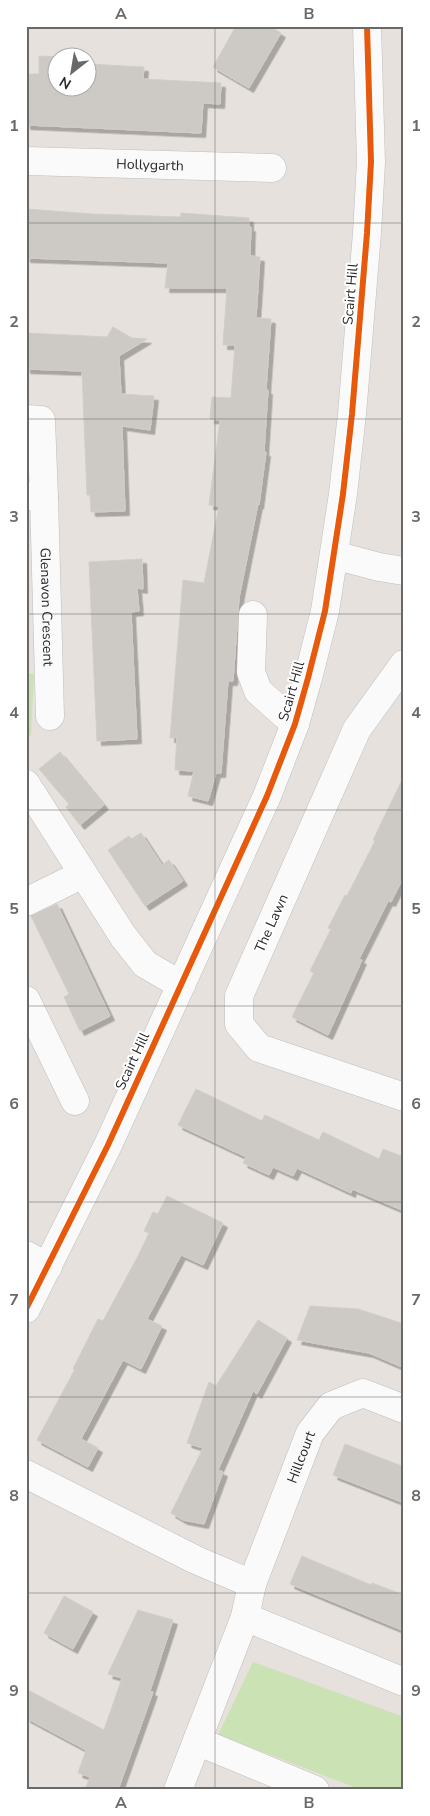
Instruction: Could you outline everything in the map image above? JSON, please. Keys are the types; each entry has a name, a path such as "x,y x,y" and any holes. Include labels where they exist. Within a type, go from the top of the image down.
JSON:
{"street":[{"name":"Scairt Hill","path":"26,1309 37,1261 108,1145 267,796 295,724 325,611 352,414 371,162 367,26"},
{"name":"Hollygarth","path":"26,161 272,168"},
{"name":"Glenavon Crescent","path":"26,420 41,420 35,496 50,716"},
{"path":"334,555 404,571"},
{"path":"253,615 251,672 258,691 295,724"},
{"name":"The Lawn","path":"404,664 357,729 239,996 238,1024 259,1048 404,1097"},
{"path":"26,784 123,936 145,964 181,985"},
{"path":"26,902 83,874"},
{"path":"26,1000 76,1101"},
{"name":"Hillcourt","path":"178,1790 245,1617 252,1584 310,1433 331,1406 363,1394 404,1409"},
{"path":"26,1474 196,1560 252,1584"},
{"path":"245,1617 404,1682"},
{"path":"197,1741 315,1790"}],"green space":[{"path":"26,674 34,674 31,736 26,734"},
{"path":"253,1662 404,1717 404,1790 362,1790 218,1735"}],"building":[{"path":"236,26 269,26 281,33 249,88 213,67"},
{"path":"39,56 48,56 48,98 98,98 98,65 144,67 143,79 221,83 220,104 203,103 201,133 26,125 26,74 39,74"},
{"path":"26,209 93,214 181,217 181,213 249,218 249,228 251,227 250,256 260,257 256,318 271,319 266,390 268,390 264,452 266,452 259,505 239,598 233,681 228,681 221,773 216,773 208,801 188,796 194,771 175,770 177,737 170,738 183,580 204,583 219,506 209,505 220,420 210,419 212,397 231,398 235,345 223,345 227,288 165,288 168,263 26,258"},
{"path":"113,327 132,338 147,339 119,356 121,394 154,396 150,430 122,426 125,511 91,512 90,495 87,495 82,371 26,369 26,333 107,337"},
{"path":"142,559 143,589 137,588 139,611 131,612 137,739 97,741 89,562"},
{"path":"60,752 104,805 80,825 66,807 69,804 39,769"},
{"path":"404,776 404,876 391,902 388,901 359,959 362,960 328,1035 292,1017 314,973 310,971 331,929 328,928 345,895 347,896 375,841 373,840"},
{"path":"141,833 162,865 169,860 183,881 145,906 108,850 129,836 131,839"},
{"path":"57,904 110,1016 80,1031 64,997 69,994 31,916"},
{"path":"196,1089 262,1121 265,1115 319,1140 323,1132 379,1159 383,1149 404,1157 404,1211 352,1189 351,1193 297,1168 293,1176 273,1167 269,1175 243,1163 246,1157 178,1125"},
{"path":"167,1196 223,1223 203,1265 181,1255 147,1319 162,1326 141,1369 123,1360 81,1439 98,1448 88,1467 37,1440 75,1369 73,1369 98,1319 103,1321 138,1256 149,1233 144,1231 153,1212 158,1214"},
{"path":"310,1306 358,1309 404,1324 404,1368 369,1353 297,1340"},
{"path":"258,1320 287,1338 257,1394 253,1391 218,1470 223,1472 204,1524 183,1520 171,1513 203,1448 187,1443 209,1382 216,1386"},
{"path":"345,1444 404,1467 404,1503 333,1475"},
{"path":"302,1556 371,1585 372,1583 404,1595 404,1631 290,1584"},
{"path":"64,1596 93,1612 73,1649 44,1633"},
{"path":"138,1610 173,1620 150,1691 153,1692 118,1790 85,1790 90,1777 78,1773 86,1750 26,1718 26,1689 104,1730 122,1678 108,1674"}],"cycle path":[{"path":"26,1309 108,1145 267,796 295,724 308,678 325,611 343,494 352,414 371,162 367,26"}]}
